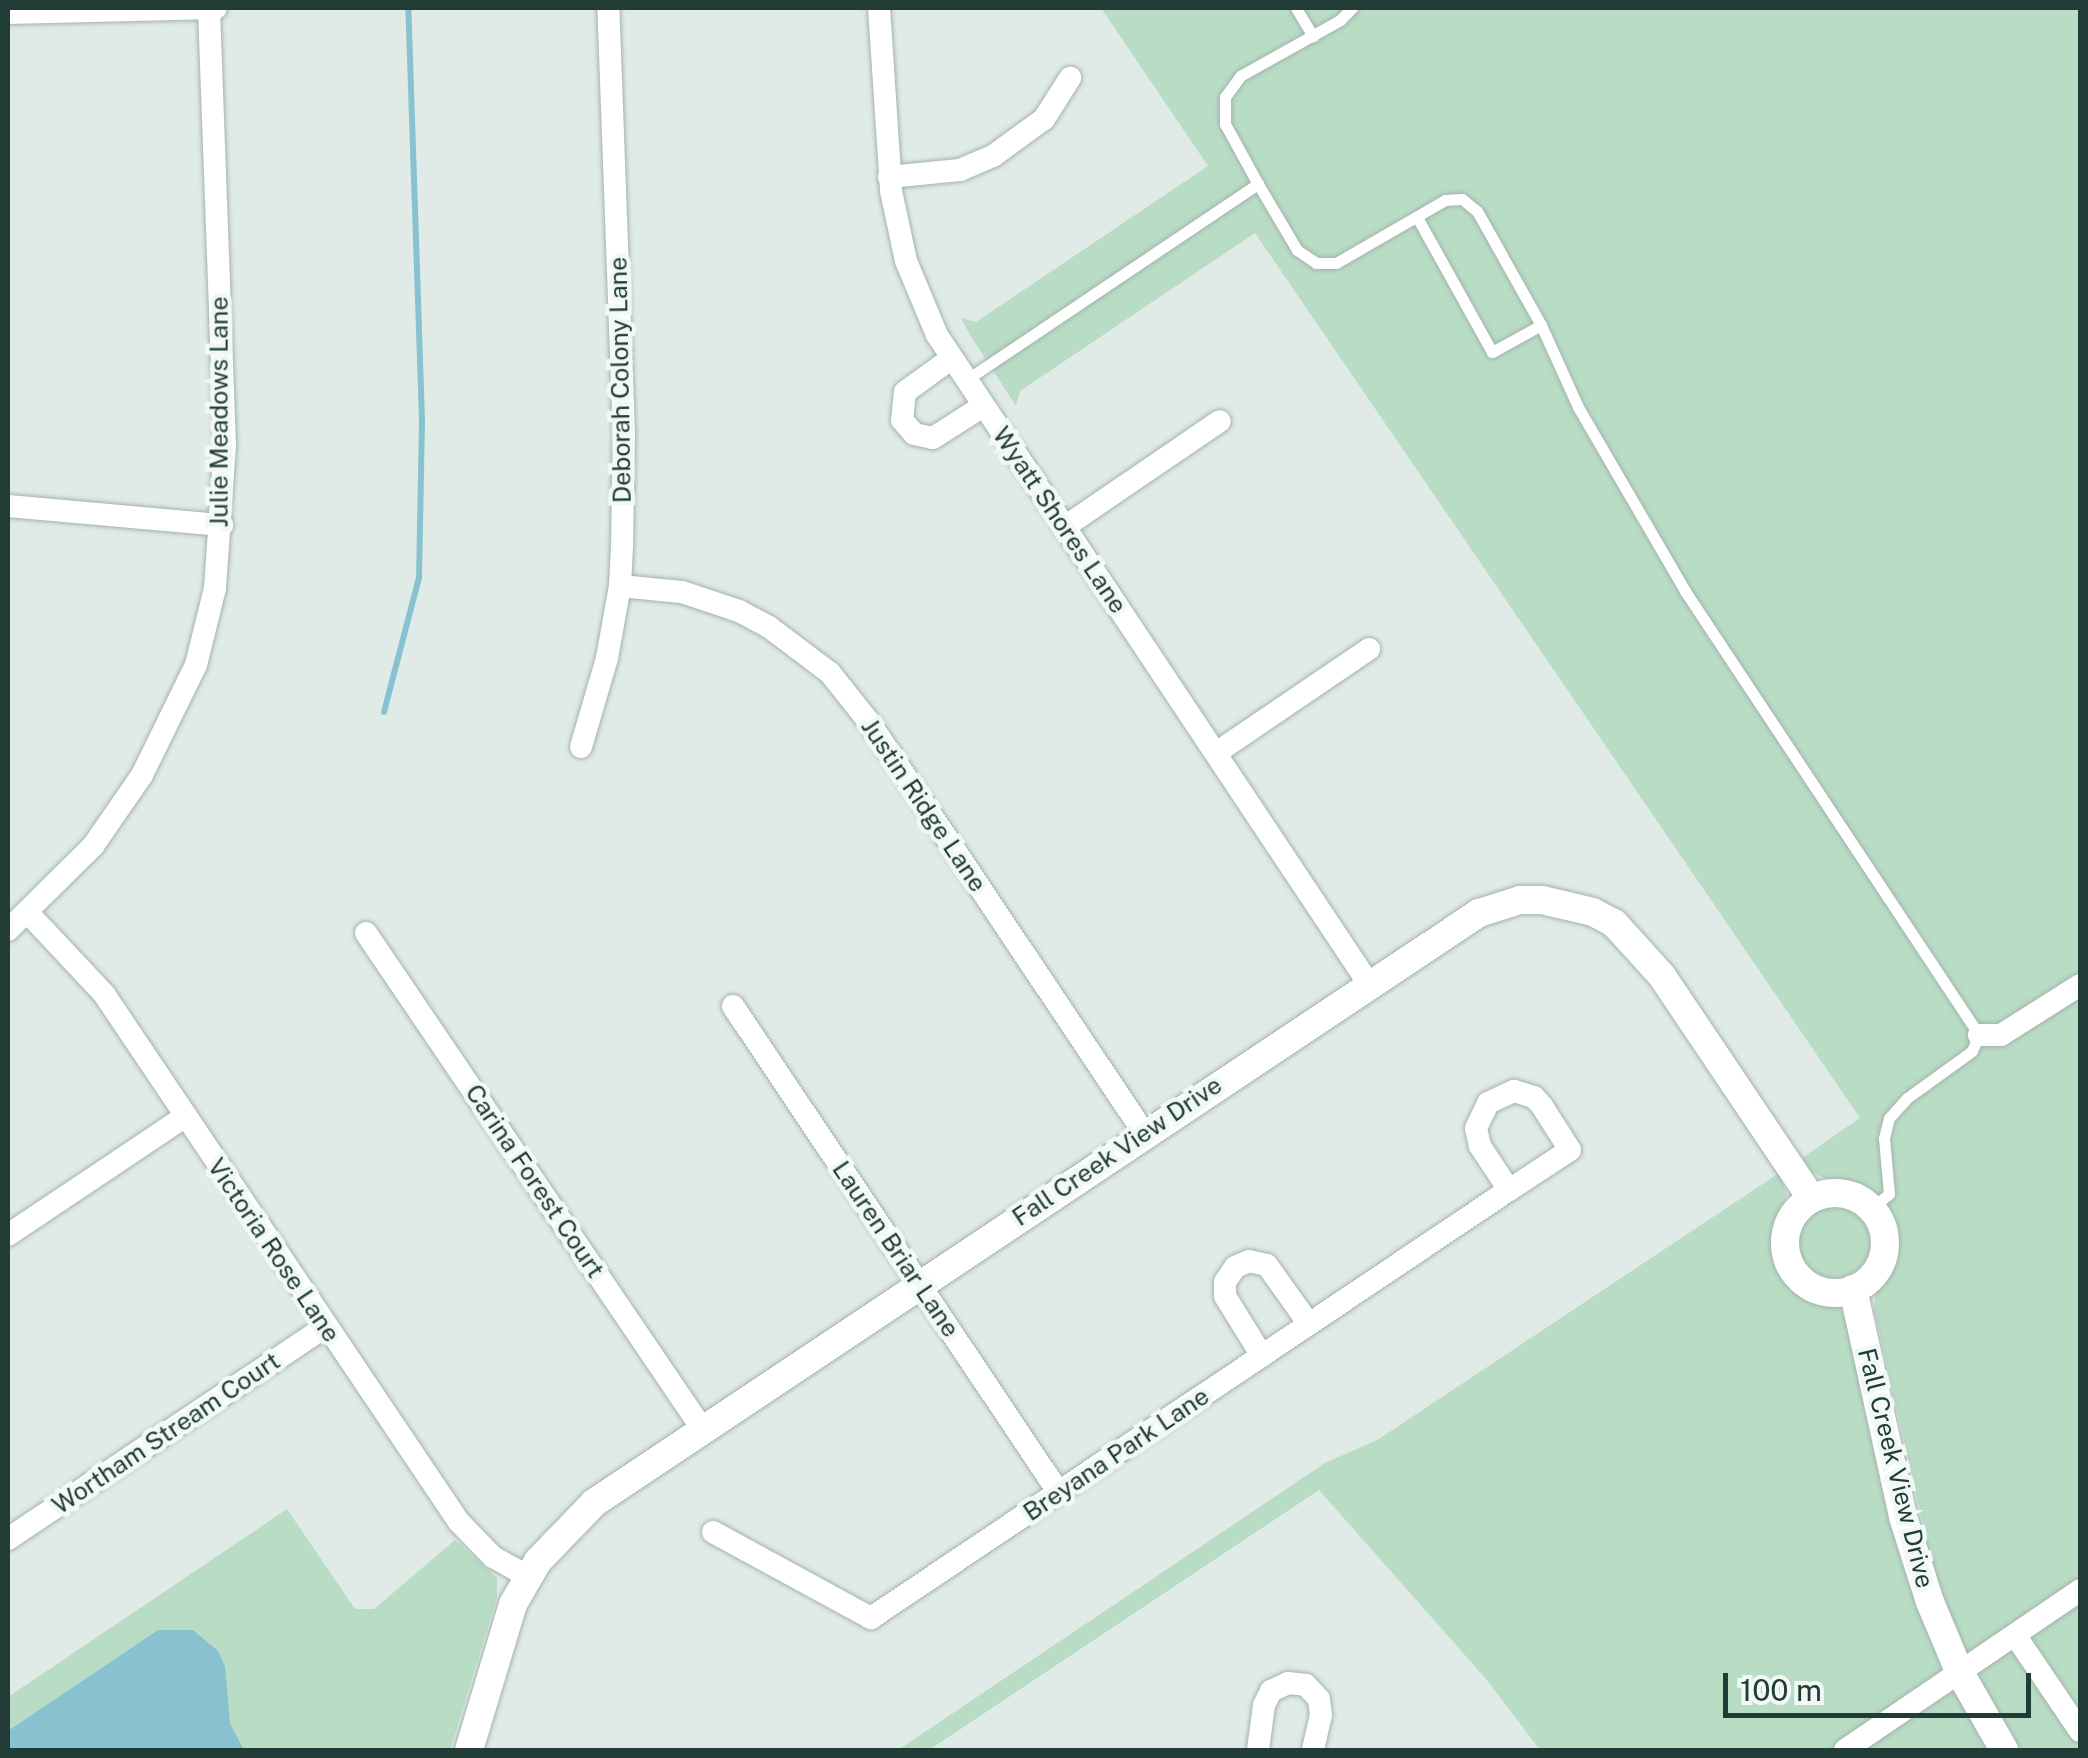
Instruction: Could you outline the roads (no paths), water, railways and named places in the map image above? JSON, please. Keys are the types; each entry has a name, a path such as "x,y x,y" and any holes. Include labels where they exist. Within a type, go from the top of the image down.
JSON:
{"street":[{"path":"8,13 211,8"},
{"name":"Julie Meadows Lane","path":"8,930 29,914 93,846 142,775 196,665 215,588 225,446 211,8"},
{"name":"Deborah Colony Lane","path":"581,747 607,658 620,586 624,435 608,8"},
{"name":"Wyatt Shores Lane","path":"879,8 889,177 906,261 952,358 1369,984"},
{"path":"889,177 960,170 993,156 1044,119 1070,78"},
{"path":"952,358 906,392 901,410 908,428 933,438 983,406"},
{"path":"1066,526 1220,421"},
{"path":"8,506 222,525"},
{"name":"Justin Ridge Lane","path":"620,586 682,592 726,606 769,627 830,673 869,722 1144,1133"},
{"path":"1216,753 1369,649"},
{"name":"Fall Creek View Drive","path":"472,1750 502,1633 527,1576 554,1542 594,1503 1369,984 1462,923 1500,905 1542,900 1592,912 1614,923 1662,976 1811,1198"},
{"name":"Victoria Rose Lane","path":"29,914 104,994 325,1327 468,1533 493,1558 527,1576"},
{"name":"Carina Forest Court","path":"366,933 704,1430"},
{"path":"1979,1035 2000,1035 2080,985"},
{"name":"Lauren Briar Lane","path":"732,1006 1059,1492"},
{"name":"Breyana Park Lane","path":"713,1532 871,1618 1570,1150 1542,1106 1514,1091 1488,1102 1476,1128 1480,1146 1509,1190"},
{"path":"8,1234 186,1116"},
{"path":"1842,1193 1871,1208 1880,1222 1884,1254 1867,1281 1852,1289 1820,1290 1805,1283 1787,1256 1789,1223 1811,1198 1842,1193"},
{"path":"1262,1356 1225,1296 1224,1282 1236,1267 1249,1261 1267,1265 1309,1324"},
{"name":"Fall Creek View Drive","path":"1852,1289 1903,1517 1930,1602 1959,1672 2004,1750"},
{"name":"Wortham Stream Court","path":"8,1539 325,1327"},
{"path":"1845,1750 2080,1590"},
{"path":"2015,1635 2080,1731"},
{"path":"1258,1750 1264,1706 1271,1691 1288,1683 1306,1686 1319,1699 1322,1715 1313,1750"}],"lane":[{"path":"1296,8 1313,36"},
{"path":"1352,8 1313,36 1240,76 1225,97 1225,124 1296,250 1316,263 1336,264 1446,200 1462,199 1477,210 1541,326 1610,467 1684,591 1979,1035 1972,1051 1906,1098 1890,1118 1884,1138 1889,1194 1871,1208"},
{"path":"966,380 1258,184"},
{"path":"1417,217 1492,352 1541,326"}],"water":[{"path":"158,1630 193,1630 218,1651 225,1666 230,1724 244,1750 8,1750 8,1731"}],"waterway":[{"path":"384,712 419,578 422,420 408,8"}]}
